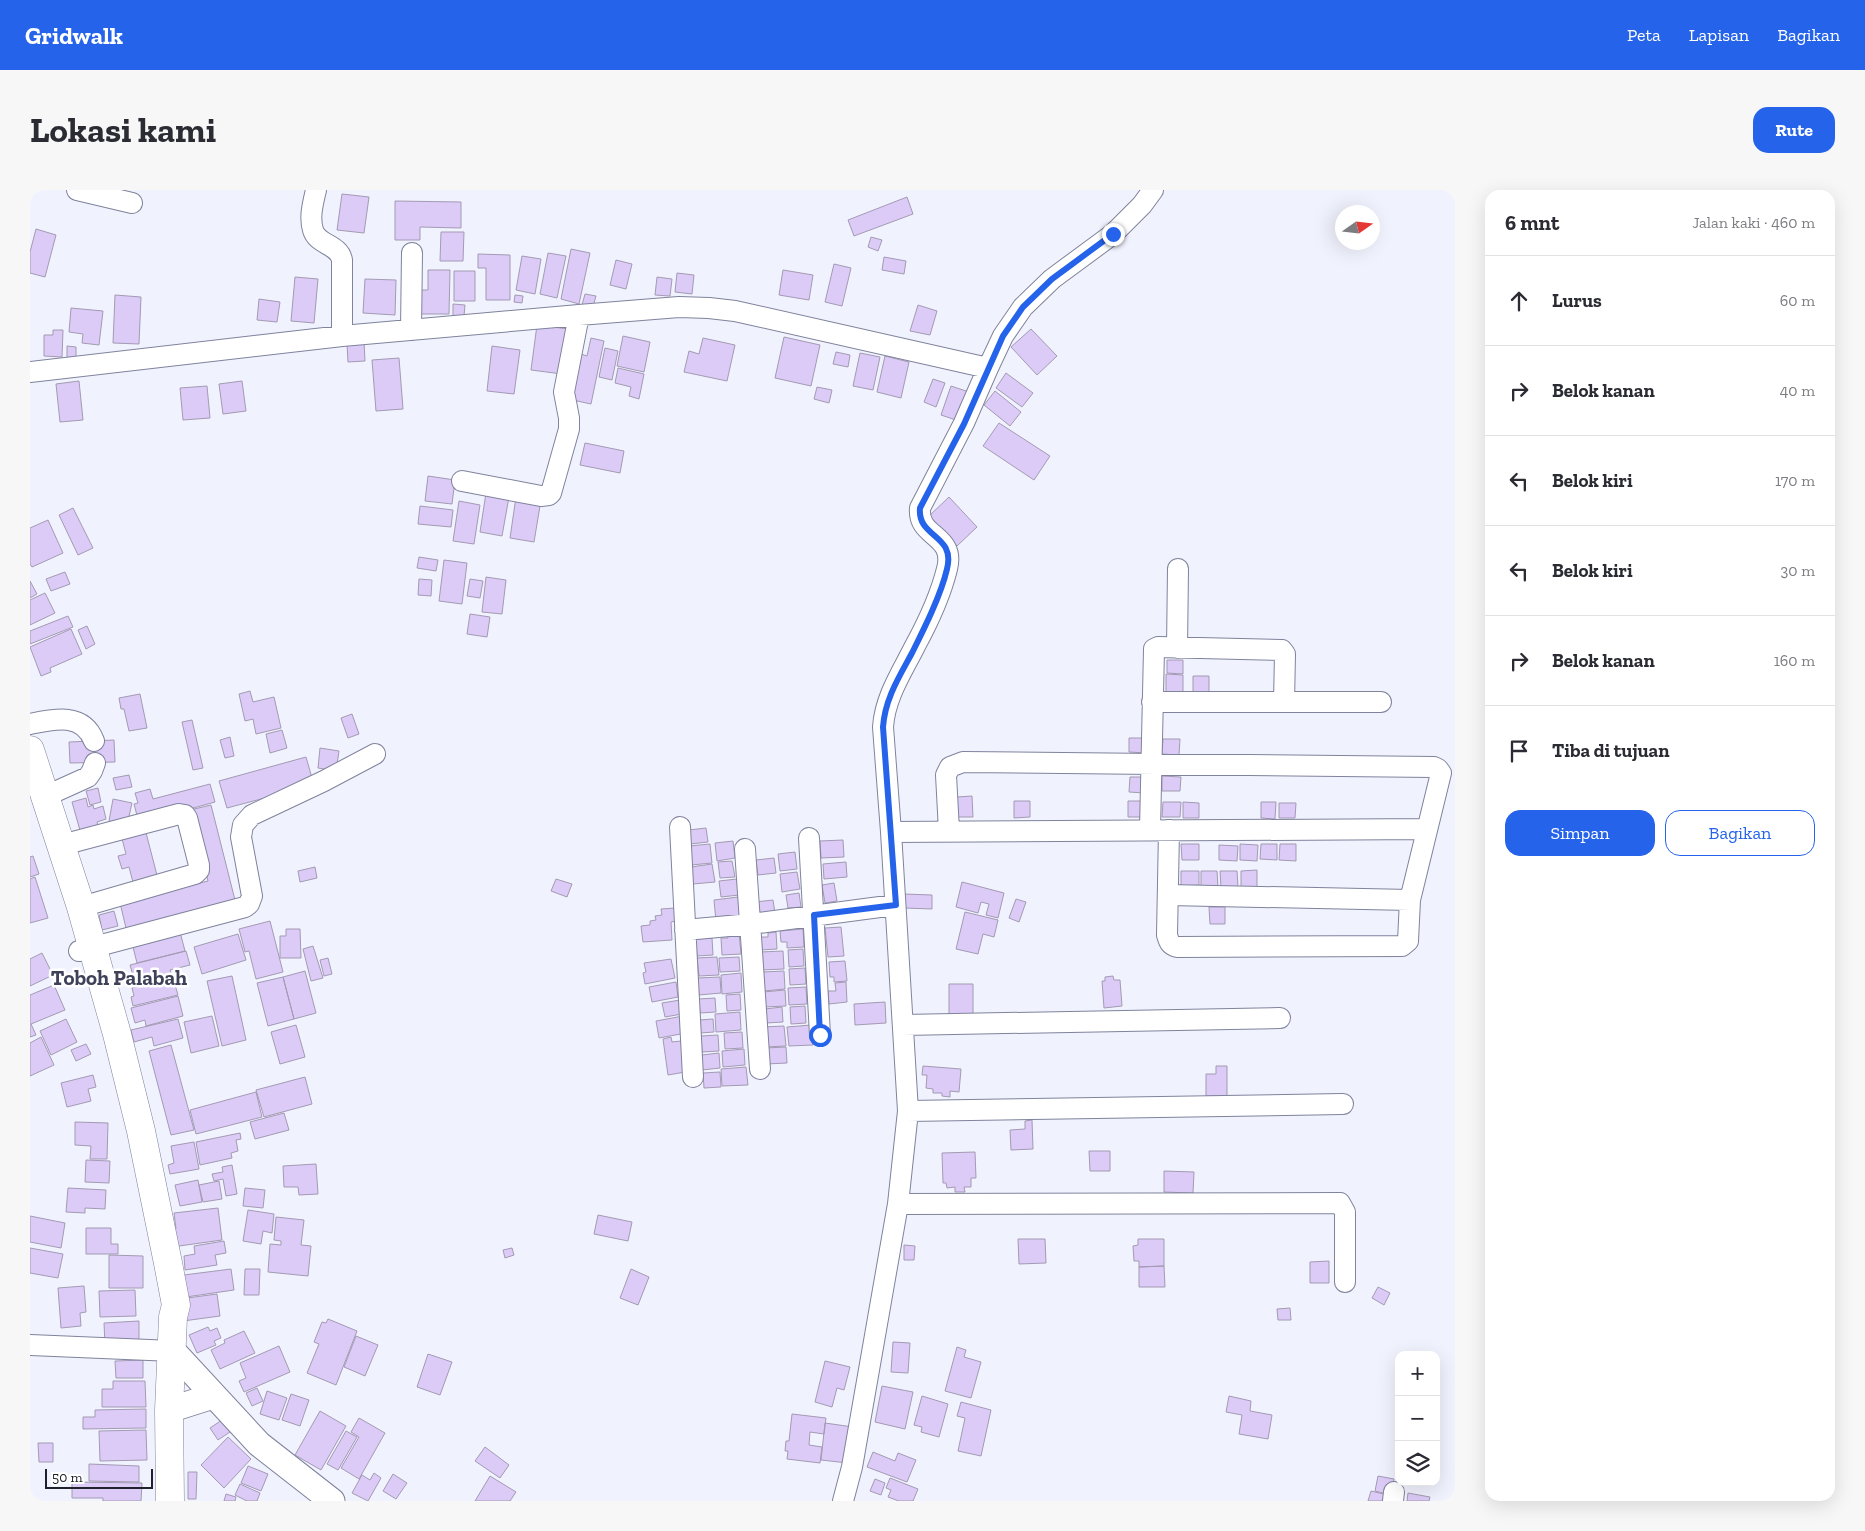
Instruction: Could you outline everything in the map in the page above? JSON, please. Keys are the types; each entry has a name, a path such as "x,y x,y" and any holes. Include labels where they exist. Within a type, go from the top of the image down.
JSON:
{"highway":[{"path":"30,750 38,789 86,949 166,1306 173,1317 169,1410 170,1501"},
{"path":"38,789 62,845 81,907 86,949"}],"main road":[{"path":"173,1351 259,1444 332,1501"},
{"path":"169,1410 213,1396"}],"street":[{"path":"76,190 132,203"},
{"path":"316,190 311,224 313,232 318,239 338,251 342,260 342,336"},
{"path":"843,1501 852,1467 898,1204 908,1111 892,832 883,727 884,710 929,616 949,560 948,550 943,543 922,524 919,516 920,508 964,424 1003,336 1023,307 1052,279 1113,234 1142,205 1153,190"},
{"path":"411,330 412,253"},
{"path":"30,372 342,336 679,307 735,311 988,368"},
{"path":"462,481 542,496 551,493 569,429 564,392 580,315"},
{"path":"1177,648 1178,569"},
{"path":"949,832 946,775 950,767 964,762 1151,763 1434,767 1440,771 1440,777 1410,900 1408,941 1402,946 1177,947 1168,941 1168,896 1151,763 1154,649 1158,647 1282,650 1285,654 1284,702"},
{"path":"1152,702 1381,702"},
{"path":"30,724 70,720 85,726 91,732 94,741"},
{"path":"86,949 246,907 250,904 252,896 241,837 243,825 252,815 324,782 375,754"},
{"path":"38,789 88,777 95,763"},
{"path":"62,845 179,814 185,815 187,818 199,865 199,870 195,874 81,907"},
{"path":"680,826 693,1077"},
{"path":"892,832 1427,829"},
{"path":"808,838 820,1035"},
{"path":"745,849 760,1069"},
{"path":"1168,896 1410,900"},
{"path":"685,930 751,924 896,905"},
{"path":"903,1025 1280,1018"},
{"path":"908,1111 1343,1104"},
{"path":"898,1204 1340,1203 1345,1212 1345,1282"},
{"path":"30,1345 173,1351"}],"building":[{"path":"342,194 369,197 364,233 337,230"},
{"path":"907,197 913,214 854,236 848,220"},
{"path":"395,201 461,202 461,228 420,227 420,240 395,240"},
{"path":"36,229 56,235 45,277 30,273 30,252"},
{"path":"441,232 464,232 463,261 440,261"},
{"path":"871,237 882,240 878,251 868,247"},
{"path":"571,249 590,253 579,304 561,299"},
{"path":"548,253 566,256 557,298 540,294"},
{"path":"478,254 510,255 510,300 486,300 486,268 478,268"},
{"path":"522,256 541,259 535,294 516,290"},
{"path":"884,257 906,261 904,274 882,270"},
{"path":"616,260 632,264 626,289 610,285"},
{"path":"834,264 851,268 842,306 825,302"},
{"path":"428,270 450,270 449,314 420,314 420,290 428,290"},
{"path":"783,270 813,275 809,300 779,295"},
{"path":"454,271 475,271 475,301 454,301"},
{"path":"677,273 694,275 692,294 675,292"},
{"path":"295,277 318,279 314,323 291,321"},
{"path":"657,277 672,279 670,296 655,295"},
{"path":"365,279 396,280 395,315 363,313"},
{"path":"585,294 596,296 593,307 582,305"},
{"path":"115,295 141,297 139,344 113,343"},
{"path":"515,295 523,296 522,303 514,302"},
{"path":"259,299 280,302 277,322 257,320"},
{"path":"453,304 465,305 464,316 453,316"},
{"path":"918,305 937,311 930,335 910,331"},
{"path":"71,308 103,311 99,345 82,343 83,334 69,332"},
{"path":"537,325 568,329 562,374 531,370"},
{"path":"1031,329 1057,356 1037,375 1011,347"},
{"path":"53,330 63,330 62,357 44,356 44,335 53,335"},
{"path":"623,336 650,342 644,372 617,366"},
{"path":"784,337 820,345 811,386 775,378"},
{"path":"591,338 604,341 591,404 568,399 578,353 587,356"},
{"path":"703,338 735,345 727,381 684,372 689,351 699,354"},
{"path":"364,342 365,361 348,362 347,344"},
{"path":"67,346 76,347 76,358 67,358"},
{"path":"492,346 520,350 514,394 487,391"},
{"path":"605,348 618,351 612,380 599,377"},
{"path":"836,352 850,355 848,367 833,364"},
{"path":"860,353 880,357 873,390 853,386"},
{"path":"885,356 909,362 901,398 877,392"},
{"path":"399,358 403,409 376,411 372,360"},
{"path":"618,368 644,374 639,399 629,396 631,387 615,383"},
{"path":"1006,373 1033,393 1022,407 996,388"},
{"path":"933,379 945,383 936,407 924,402"},
{"path":"79,381 83,420 60,422 56,384"},
{"path":"242,381 246,411 223,414 219,384"},
{"path":"207,386 210,418 183,420 180,388"},
{"path":"951,386 969,392 959,421 941,415"},
{"path":"817,387 832,390 829,403 814,399"},
{"path":"995,391 1021,412 1010,426 984,405"},
{"path":"999,423 1050,456 1034,480 983,446"},
{"path":"585,443 624,451 620,473 580,465"},
{"path":"428,476 455,480 452,504 425,501"},
{"path":"486,493 509,497 502,536 480,532"},
{"path":"516,497 541,500 534,542 510,538"},
{"path":"949,497 977,527 957,546 929,516"},
{"path":"459,501 480,505 474,544 453,541"},
{"path":"420,506 453,510 451,527 418,524"},
{"path":"73,508 93,548 78,555 59,515"},
{"path":"48,520 63,553 32,567 30,564 30,528"},
{"path":"419,557 438,560 436,571 417,568"},
{"path":"444,560 467,563 462,604 439,601"},
{"path":"65,572 70,584 51,591 46,579"},
{"path":"486,577 506,580 502,614 482,612"},
{"path":"419,579 432,580 431,596 418,595"},
{"path":"470,579 483,581 480,598 467,596"},
{"path":"30,581 37,594 30,598"},
{"path":"45,593 55,613 30,625 30,600"},
{"path":"470,614 490,617 487,637 467,634"},
{"path":"68,616 73,627 30,644 30,631"},
{"path":"87,626 95,644 86,649 78,630"},
{"path":"71,629 82,654 50,668 51,672 41,676 30,647"},
{"path":"1167,660 1183,660 1183,674 1167,673"},
{"path":"1166,674 1183,675 1183,692 1166,692"},
{"path":"1193,676 1209,676 1209,692 1193,692"},
{"path":"250,691 253,702 274,697 281,728 256,734 253,719 245,721 239,694"},
{"path":"140,694 147,728 129,731 124,709 121,709 119,698"},
{"path":"352,714 359,734 348,738 341,718"},
{"path":"192,720 203,768 193,770 182,722"},
{"path":"282,730 287,748 270,753 266,734"},
{"path":"230,737 234,756 225,758 220,740"},
{"path":"1129,738 1147,738 1147,753 1129,752"},
{"path":"1163,739 1180,739 1179,755 1162,754"},
{"path":"114,740 115,762 70,763 69,742"},
{"path":"320,748 339,751 336,771 318,768"},
{"path":"306,757 314,785 227,808 219,781"},
{"path":"129,775 132,787 116,790 113,778"},
{"path":"1162,776 1181,777 1180,791 1162,791"},
{"path":"1130,777 1145,777 1144,793 1129,792"},
{"path":"210,784 215,802 139,823 134,804 138,803 135,793 150,789 153,799"},
{"path":"98,788 101,802 90,805 86,791"},
{"path":"972,796 973,817 957,817 957,797"},
{"path":"86,798 88,807 93,805 94,809 103,806 106,819 97,822 99,829 81,834 72,802"},
{"path":"113,799 132,803 127,825 109,821"},
{"path":"1014,801 1030,801 1030,817 1014,818"},
{"path":"1128,801 1144,801 1144,817 1128,817"},
{"path":"1163,802 1181,802 1180,817 1162,817"},
{"path":"1183,802 1199,803 1199,818 1183,818"},
{"path":"1261,802 1276,802 1275,819 1261,818"},
{"path":"1279,803 1296,803 1295,818 1279,818"},
{"path":"211,805 236,904 127,932 120,903 208,881 190,810"},
{"path":"144,825 159,883 135,890 129,867 122,869 118,856 126,854 120,831"},
{"path":"706,828 708,842 690,844 689,830"},
{"path":"843,840 844,857 821,858 820,841"},
{"path":"733,841 735,858 717,861 715,843"},
{"path":"710,844 712,863 691,865 689,846"},
{"path":"1181,844 1199,844 1199,860 1182,860"},
{"path":"1240,844 1258,845 1257,861 1240,860"},
{"path":"1261,844 1277,844 1277,860 1260,859"},
{"path":"1280,844 1296,844 1296,861 1279,860"},
{"path":"1219,845 1238,846 1237,861 1219,860"},
{"path":"795,852 797,869 780,871 778,854"},
{"path":"33,856 39,874 30,877 30,857"},
{"path":"774,858 776,873 758,875 756,860"},
{"path":"732,861 735,877 720,878 718,862"},
{"path":"846,862 847,877 824,879 823,864"},
{"path":"712,864 715,882 693,884 691,867"},
{"path":"315,867 317,878 300,882 298,871"},
{"path":"1257,870 1257,888 1241,888 1241,871"},
{"path":"1181,871 1199,871 1199,885 1181,886"},
{"path":"1201,871 1217,871 1218,887 1201,887"},
{"path":"1220,871 1237,871 1238,887 1221,888"},
{"path":"797,872 800,889 782,892 780,874"},
{"path":"35,877 48,918 30,923 30,879"},
{"path":"556,879 572,884 567,897 551,891"},
{"path":"737,879 739,895 721,897 719,881"},
{"path":"962,882 1004,893 998,918 986,915 989,904 981,902 978,913 956,907"},
{"path":"834,883 837,901 825,903 822,885"},
{"path":"799,893 801,907 788,908 786,895"},
{"path":"904,894 932,895 932,909 904,908"},
{"path":"738,897 741,918 716,921 714,900"},
{"path":"1016,899 1026,902 1019,922 1009,918"},
{"path":"773,900 775,913 756,915 755,902"},
{"path":"1209,907 1225,907 1225,924 1210,924"},
{"path":"675,908 676,921 671,922 672,940 643,942 641,926 650,925 650,921 656,920 655,916 662,915 661,909"},
{"path":"114,911 118,926 102,930 99,915"},
{"path":"965,912 998,920 994,937 983,934 978,954 956,949"},
{"path":"270,921 283,972 256,979 249,951 245,952 239,929"},
{"path":"841,927 844,956 828,957 825,928"},
{"path":"286,929 300,929 301,958 280,958 280,936 286,936"},
{"path":"803,929 804,947 787,948 787,942 781,942 780,931"},
{"path":"180,932 185,951 137,963 132,943"},
{"path":"739,932 741,954 722,955 721,938 728,938 727,933"},
{"path":"776,932 777,949 760,950 759,937 768,937 768,933"},
{"path":"238,934 246,960 202,974 194,947"},
{"path":"712,938 713,955 697,956 696,939"},
{"path":"313,946 323,978 311,981 303,949"},
{"path":"803,949 804,966 789,967 788,950"},
{"path":"186,951 190,965 170,970 172,977 136,986 130,965"},
{"path":"783,951 784,969 761,970 760,952"},
{"path":"42,953 53,975 30,986 30,959"},
{"path":"717,957 719,975 699,976 697,958"},
{"path":"739,957 740,971 720,972 719,958"},
{"path":"328,958 332,974 324,976 320,960"},
{"path":"671,959 675,978 645,984 643,973 646,972 644,963"},
{"path":"845,961 847,981 834,982 834,977 830,977 829,962"},
{"path":"805,968 806,984 790,985 789,969"},
{"path":"305,971 316,1013 294,1019 283,977"},
{"path":"784,971 785,989 764,991 763,972"},
{"path":"741,973 742,992 722,994 721,975"},
{"path":"232,976 246,1040 222,1046 207,981"},
{"path":"1113,976 1114,980 1120,980 1122,1006 1104,1008 1102,981 1105,981 1105,977"},
{"path":"283,977 294,1019 268,1026 257,983"},
{"path":"720,977 721,993 699,995 698,978"},
{"path":"173,978 178,995 133,1006 131,997 134,996 132,988"},
{"path":"676,982 678,997 652,1002 649,987"},
{"path":"846,982 847,1002 829,1004 828,991 836,991 835,983"},
{"path":"949,984 973,984 973,1015 949,1015"},
{"path":"54,985 65,1010 31,1024 36,1035 30,1037 30,995"},
{"path":"806,987 807,1004 789,1005 788,988"},
{"path":"785,990 786,1006 764,1007 763,992"},
{"path":"740,994 741,1010 727,1011 726,995"},
{"path":"178,996 183,1016 146,1026 145,1020 135,1023 131,1008"},
{"path":"715,998 716,1012 700,1013 699,999"},
{"path":"680,1000 682,1014 665,1017 662,1003"},
{"path":"885,1002 886,1023 855,1025 854,1004"},
{"path":"805,1006 806,1023 791,1024 790,1007"},
{"path":"782,1007 783,1022 766,1023 765,1009"},
{"path":"740,1012 741,1030 716,1032 715,1014"},
{"path":"212,1016 219,1046 191,1053 184,1022"},
{"path":"683,1016 686,1033 659,1038 656,1021"},
{"path":"66,1019 77,1042 51,1055 40,1031"},
{"path":"178,1019 183,1038 154,1046 152,1037 134,1042 131,1030"},
{"path":"713,1019 714,1032 700,1033 699,1020"},
{"path":"296,1025 305,1057 280,1064 271,1032"},
{"path":"811,1025 813,1045 789,1046 787,1027"},
{"path":"784,1026 786,1046 765,1047 763,1027"},
{"path":"742,1032 743,1048 725,1049 724,1033"},
{"path":"718,1035 719,1051 702,1052 701,1036"},
{"path":"41,1037 54,1065 30,1076 30,1043"},
{"path":"671,1037 672,1042 681,1041 685,1072 668,1075 663,1039"},
{"path":"86,1044 91,1054 76,1061 71,1050"},
{"path":"171,1045 194,1130 171,1135 149,1051"},
{"path":"786,1047 787,1063 766,1064 765,1048"},
{"path":"744,1049 745,1065 723,1067 722,1051"},
{"path":"719,1053 720,1068 702,1070 702,1055"},
{"path":"923,1066 961,1069 959,1092 950,1091 950,1097 942,1096 942,1093 933,1093 933,1089 926,1088 927,1075 922,1075"},
{"path":"1216,1066 1227,1066 1227,1096 1206,1096 1206,1074 1216,1074"},
{"path":"746,1067 748,1085 722,1086 721,1069"},
{"path":"720,1072 721,1087 704,1088 703,1073"},
{"path":"93,1075 96,1087 88,1089 91,1101 67,1107 61,1083"},
{"path":"305,1077 312,1104 264,1117 256,1090"},
{"path":"256,1092 262,1117 196,1134 190,1110"},
{"path":"284,1113 289,1130 255,1139 250,1122"},
{"path":"1032,1120 1033,1149 1011,1150 1010,1130 1025,1129 1025,1121"},
{"path":"75,1122 108,1123 107,1159 90,1159 91,1146 75,1145"},
{"path":"240,1133 241,1139 236,1140 238,1151 231,1153 232,1158 200,1165 196,1142"},
{"path":"194,1142 199,1169 170,1174 168,1165 174,1163 171,1146"},
{"path":"1089,1151 1110,1151 1110,1171 1090,1171"},
{"path":"975,1152 976,1178 971,1178 971,1187 964,1187 965,1192 955,1192 955,1187 947,1188 946,1183 943,1183 942,1153"},
{"path":"86,1160 110,1161 109,1183 85,1182"},
{"path":"316,1164 318,1194 299,1195 298,1187 284,1187 283,1166"},
{"path":"232,1165 237,1194 226,1196 223,1179 214,1181 212,1174 223,1172 222,1167"},
{"path":"1164,1171 1194,1172 1193,1193 1164,1192"},
{"path":"198,1180 202,1202 180,1206 175,1185"},
{"path":"219,1181 222,1199 203,1202 199,1185"},
{"path":"68,1188 106,1190 105,1209 85,1208 85,1213 66,1212"},
{"path":"245,1188 265,1190 263,1208 243,1206"},
{"path":"218,1208 222,1240 172,1247 170,1230 176,1229 174,1213"},
{"path":"248,1210 274,1214 272,1233 263,1231 261,1244 243,1241"},
{"path":"598,1215 632,1222 628,1241 594,1234"},
{"path":"30,1216 65,1223 61,1248 30,1242"},
{"path":"276,1217 304,1220 301,1245 311,1246 308,1276 268,1272 270,1244 281,1245 281,1241 274,1240"},
{"path":"86,1228 111,1228 111,1244 118,1244 118,1254 86,1254"},
{"path":"1018,1239 1045,1239 1046,1263 1019,1264"},
{"path":"1138,1239 1164,1239 1164,1266 1139,1267 1139,1261 1134,1261 1133,1246 1138,1245"},
{"path":"224,1241 226,1253 215,1255 217,1265 185,1270 184,1256 195,1254 194,1246"},
{"path":"904,1245 915,1246 914,1260 904,1260"},
{"path":"30,1248 63,1254 58,1278 30,1273"},
{"path":"512,1248 514,1255 505,1258 503,1250"},
{"path":"109,1255 143,1256 143,1288 109,1288"},
{"path":"1329,1261 1329,1283 1310,1283 1310,1262"},
{"path":"1164,1266 1165,1287 1139,1287 1139,1267"},
{"path":"231,1269 234,1290 179,1298 176,1276"},
{"path":"245,1269 260,1269 259,1295 244,1295"},
{"path":"631,1269 649,1277 638,1305 620,1298"},
{"path":"84,1286 86,1312 80,1313 81,1326 61,1328 58,1288"},
{"path":"1378,1287 1390,1293 1384,1305 1372,1298"},
{"path":"135,1290 136,1316 100,1317 99,1291"},
{"path":"217,1294 220,1316 183,1321 187,1298"},
{"path":"1290,1308 1291,1320 1278,1320 1277,1309"},
{"path":"328,1319 357,1331 336,1385 307,1373 319,1344 314,1342 322,1322 326,1323"},
{"path":"139,1321 139,1344 105,1345 104,1323"},
{"path":"208,1327 210,1331 217,1328 221,1338 214,1341 216,1345 197,1353 189,1335"},
{"path":"244,1331 255,1353 220,1369 211,1350 225,1343 224,1340"},
{"path":"356,1336 378,1345 365,1376 344,1367"},
{"path":"893,1342 910,1343 908,1373 891,1372"},
{"path":"279,1346 290,1372 244,1392 239,1381 246,1378 240,1363"},
{"path":"957,1347 966,1350 964,1357 981,1362 971,1398 945,1391"},
{"path":"428,1354 452,1362 440,1395 417,1387"},
{"path":"143,1360 143,1378 116,1378 115,1361"},
{"path":"825,1361 850,1367 844,1390 837,1388 832,1407 815,1402"},
{"path":"113,1381 145,1381 146,1407 102,1407 102,1389 113,1389"},
{"path":"882,1386 913,1392 905,1429 875,1422"},
{"path":"257,1388 263,1401 252,1406 246,1393"},
{"path":"267,1391 287,1398 279,1420 260,1414"},
{"path":"291,1394 309,1400 300,1426 282,1420"},
{"path":"922,1396 948,1404 939,1437 921,1432 922,1427 914,1425"},
{"path":"1229,1396 1251,1401 1250,1411 1272,1415 1268,1439 1239,1434 1242,1415 1226,1412"},
{"path":"961,1402 991,1410 981,1456 958,1451 965,1418 957,1416"},
{"path":"146,1409 146,1428 83,1429 83,1417 95,1417 95,1410"},
{"path":"320,1411 346,1426 321,1470 295,1455"},
{"path":"792,1414 826,1418 824,1434 810,1432 809,1445 822,1447 820,1463 787,1459 788,1451 785,1451 786,1441 789,1441"},
{"path":"359,1418 385,1433 359,1479 341,1468 359,1437 351,1432"},
{"path":"222,1420 230,1432 218,1440 210,1428"},
{"path":"825,1423 853,1427 848,1463 821,1460"},
{"path":"146,1430 147,1460 100,1461 99,1431"},
{"path":"346,1431 357,1437 338,1470 327,1464"},
{"path":"228,1437 251,1459 224,1488 201,1465"},
{"path":"38,1443 53,1443 53,1462 39,1462"},
{"path":"485,1447 509,1465 500,1478 475,1461"},
{"path":"873,1452 895,1461 898,1453 916,1460 907,1482 867,1467"},
{"path":"89,1464 139,1466 139,1482 89,1481"},
{"path":"248,1466 268,1474 261,1491 241,1483"},
{"path":"188,1472 197,1472 196,1499 188,1499"},
{"path":"374,1473 381,1478 368,1501 352,1493 362,1475 370,1480"},
{"path":"393,1474 407,1483 396,1499 383,1491"},
{"path":"490,1476 516,1492 510,1501 475,1501"},
{"path":"1378,1476 1394,1479 1391,1495 1375,1491"},
{"path":"890,1478 918,1489 913,1501 899,1501 888,1497 891,1490 886,1488"},
{"path":"875,1479 885,1483 881,1495 870,1491"},
{"path":"72,1482 142,1483 141,1501 103,1501 103,1498 72,1498"},
{"path":"240,1484 260,1493 257,1501 247,1501 235,1495"},
{"path":"1371,1491 1392,1496 1391,1501 1368,1501"},
{"path":"1408,1493 1430,1497 1429,1501 1407,1501"},
{"path":"226,1494 236,1497 235,1501 224,1501"}],"district":[{"name":"Toboh Palabah","path":"119,977"}],"route":[{"path":"820,1035 814,915 896,905 883,727 884,710 929,616 949,560 948,550 943,543 922,524 919,516 920,508 964,424 1003,336 1023,307 1052,279 1113,234"}]}
